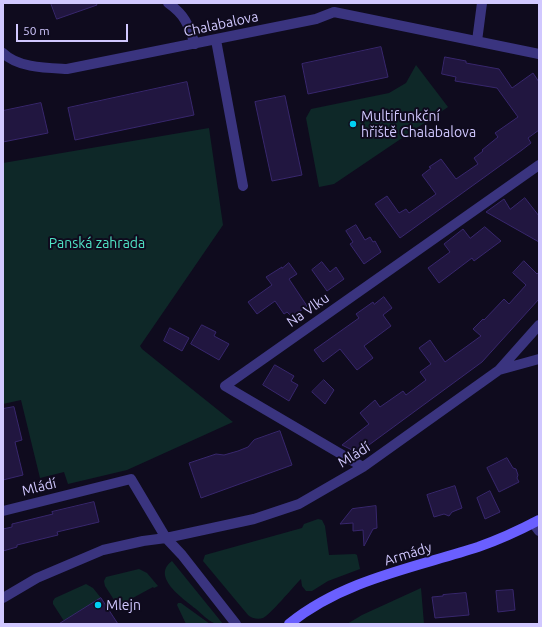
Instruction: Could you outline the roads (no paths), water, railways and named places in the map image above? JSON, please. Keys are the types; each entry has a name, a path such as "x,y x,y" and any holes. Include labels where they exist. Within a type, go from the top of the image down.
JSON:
{"street":[{"path":"168,3 178,10 188,24 195,44"},
{"path":"482,3 482,42"},
{"name":"Chalabalova","path":"3,53 7,58 29,66 67,69 316,19 333,8 539,54"},
{"path":"216,40 243,186"},
{"name":"Na Vlku","path":"363,467 225,386 539,165"},
{"path":"499,370 539,324"},
{"name":"Mládí","path":"3,598 37,578 103,550 254,519 299,504 363,467 499,370 539,359"},
{"name":"Mládí","path":"3,511 131,479 166,538"},
{"name":"Armády","path":"290,624 326,599 368,580 479,546 537,525"},
{"path":"166,538 236,624"}],"place":[{"name":"Multifunkční hřiště Chalabalova","path":"353,124"},
{"name":"Mlejn","path":"98,605"}],"park label":[{"name":"Panská zahrada","path":"97,243"}]}
